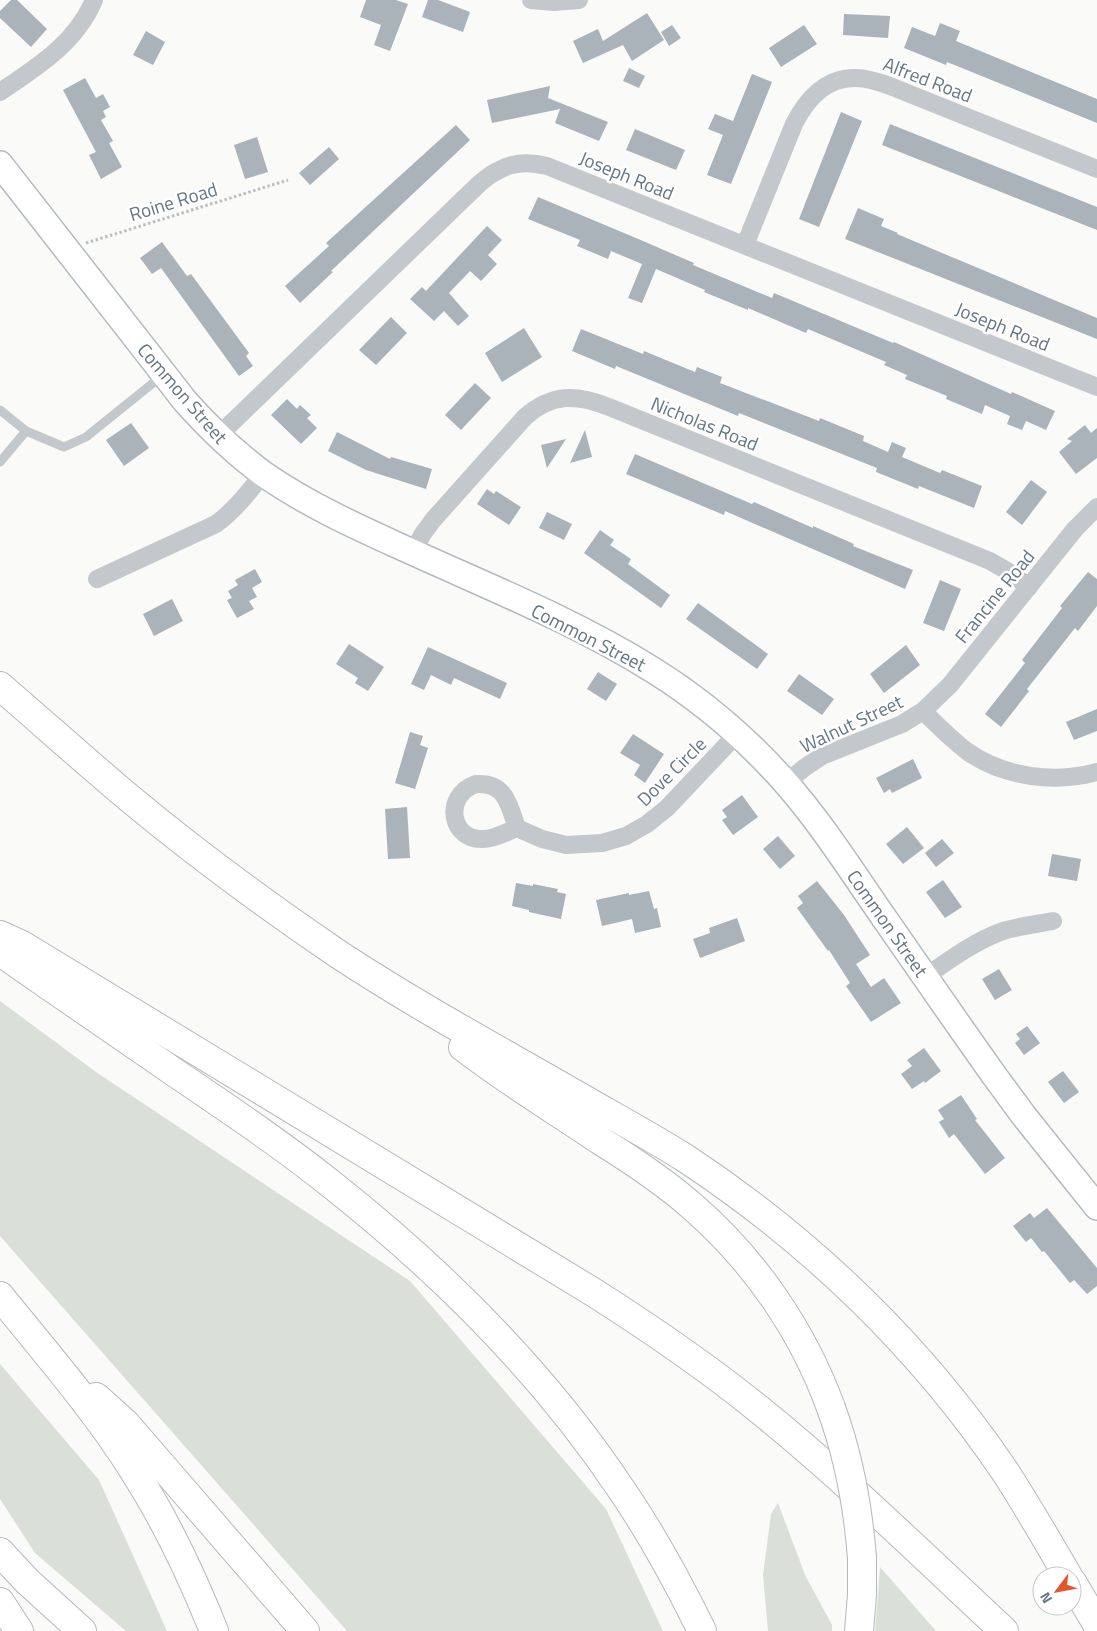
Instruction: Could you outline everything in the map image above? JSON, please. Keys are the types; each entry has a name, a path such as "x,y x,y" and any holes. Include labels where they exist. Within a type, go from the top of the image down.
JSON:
{"highway":[{"path":"0,684 105,778 156,820 259,899 338,954 466,1050 644,1169 693,1207 735,1249 776,1301 802,1342 822,1384 842,1441 852,1481 862,1558 862,1595 859,1631"},
{"path":"0,935 22,945 594,1292 674,1345 733,1388 802,1445 1004,1631"},
{"path":"0,952 304,1164 381,1225 453,1291 499,1336 532,1373 599,1456 656,1544 702,1631"},
{"path":"338,954 414,1001 681,1156 763,1213 813,1254 884,1323 948,1396 1006,1473 1062,1566"},
{"path":"0,1296 37,1341 115,1444 146,1491 182,1556 214,1631"},
{"path":"37,1341 126,1424 305,1631"},
{"path":"0,1552 27,1581 82,1631"},
{"path":"1082,1599 1097,1624"},
{"path":"0,1602 19,1631"}],"street":[{"path":"0,92 37,68 67,42 82,24 94,0"},
{"path":"532,0 554,2 579,0"},
{"name":"Alfred Road","path":"745,245 800,112 806,102 823,88 844,79 867,79 890,86 1097,169"},
{"name":"Joseph Road","path":"218,436 480,183 497,170 506,166 527,163 547,166 1097,387"},
{"name":"Common Street","path":"0,164 191,408 218,436 263,473 328,513 609,644 654,670 703,705 737,734 786,782 820,826 1024,1116 1097,1207"},
{"name":"Nicholas Road","path":"413,553 433,520 525,417 533,410 552,400 573,398 603,404 990,561 1009,572 1028,587"},
{"path":"97,579 216,524 232,512 252,490 263,473"},
{"name":"Francine Road","path":"923,711 950,685 1075,529 1097,507"},
{"name":"Walnut Street","path":"786,782 822,756 902,724 923,711 942,730 970,753 1002,768 1030,775 1055,778 1097,772"},
{"name":"Dove Circle","path":"517,828 566,845 602,843 626,836 657,817 737,734"},
{"path":"925,977 962,952 1001,932 1053,921"}],"lane":[{"path":"0,410 26,431 64,447 86,437 163,374"},
{"path":"0,462 26,431"}],"path":[{"name":"Roine Road","path":"69,253 92,241 288,180"}],"shaded area":[{"path":"0,1001 96,1072 410,1281 606,1509 663,1631 347,1631 0,1236"},
{"path":"0,1364 99,1480 167,1631 126,1631 35,1553 0,1499"},
{"path":"778,1503 805,1575 832,1625 832,1631 768,1631 763,1575 771,1514"},
{"path":"880,1567 936,1631 875,1631"}],"building":[{"path":"11,0 17,0 47,29 31,47 0,18 0,11"},
{"path":"366,0 396,0 408,4 390,51 374,45 381,25 360,17"},
{"path":"428,0 438,0 470,12 463,32 422,17"},
{"path":"647,13 664,40 632,61 623,45 583,63 573,41 598,29 603,41"},
{"path":"844,14 890,16 888,38 843,35"},
{"path":"940,23 960,31 956,41 1097,99 1097,123 947,62 946,65 904,48 912,27 935,36"},
{"path":"672,25 681,38 669,46 661,32"},
{"path":"804,25 817,44 781,67 769,48"},
{"path":"146,31 165,42 153,65 133,55"},
{"path":"629,68 645,76 639,88 623,81"},
{"path":"752,74 772,82 731,184 707,175 723,135 708,129 715,114 733,121"},
{"path":"85,78 96,98 103,94 110,107 103,111 106,117 101,120 113,141 109,143 122,167 101,179 89,155 96,152 63,90"},
{"path":"550,86 548,98 608,122 599,141 555,123 560,109 492,123 487,100"},
{"path":"841,112 862,121 819,227 799,219"},
{"path":"890,124 1097,207 1097,230 882,145"},
{"path":"456,125 470,140 331,271 333,272 300,303 285,286 329,246 326,243"},
{"path":"635,129 685,150 676,170 626,150"},
{"path":"257,137 268,172 245,179 234,145"},
{"path":"329,147 339,159 310,185 299,173"},
{"path":"538,197 772,298 774,293 1055,411 1046,430 1026,421 1022,430 1007,424 1010,416 985,405 982,414 946,399 947,396 905,379 907,375 884,365 886,362 808,329 806,333 748,308 748,310 656,269 642,303 628,298 642,264 611,251 608,259 577,246 580,240 528,219"},
{"path":"858,208 884,219 881,226 897,234 1097,318 1097,339 845,239"},
{"path":"487,226 502,240 488,255 497,264 481,281 470,271 449,293 469,316 458,326 444,311 434,321 410,299 422,287 426,291"},
{"path":"162,242 187,276 191,274 249,353 246,356 253,366 239,376 161,268 152,274 140,258"},
{"path":"391,317 407,333 376,365 359,350"},
{"path":"524,328 542,357 502,382 485,353"},
{"path":"581,329 643,354 644,351 695,372 697,367 722,377 720,383 819,421 820,418 864,436 863,441 888,452 892,442 906,448 902,457 940,473 942,470 982,486 974,508 919,486 918,489 876,472 877,468 739,413 738,416 616,366 615,369 572,351"},
{"path":"475,383 491,398 461,430 445,415"},
{"path":"287,399 297,409 300,405 311,415 307,418 317,428 301,444 271,415"},
{"path":"131,423 149,448 124,466 106,440"},
{"path":"1085,425 1091,433 1097,428 1097,458 1076,474 1059,452 1072,441 1067,439"},
{"path":"585,430 592,457 570,463"},
{"path":"337,432 390,459 391,457 432,469 426,489 366,470 328,451"},
{"path":"566,439 547,468 541,445"},
{"path":"635,454 752,504 754,502 813,528 813,526 854,544 853,546 913,570 905,589 725,511 724,515 626,474"},
{"path":"1031,480 1047,492 1022,525 1006,512"},
{"path":"487,489 494,494 496,491 521,507 509,525 477,504"},
{"path":"547,512 572,524 564,540 539,528"},
{"path":"600,530 614,540 610,545 631,559 628,564 670,595 661,608 584,553"},
{"path":"255,569 262,582 252,588 257,597 249,601 254,609 237,618 227,600 232,598 228,591 238,585 235,580"},
{"path":"1088,572 1097,579 1097,606 1078,631 1075,628 1027,689 1029,691 1001,727 985,714 1025,663 1022,660 1062,608 1060,606"},
{"path":"940,580 961,589 944,631 923,623"},
{"path":"172,599 183,621 154,636 143,614"},
{"path":"698,603 768,654 757,669 686,619"},
{"path":"349,644 384,667 368,691 355,683 358,678 336,664"},
{"path":"906,645 920,665 884,693 870,674"},
{"path":"428,647 507,683 500,699 454,678 451,685 431,675 424,690 411,684"},
{"path":"598,672 617,684 606,701 587,689"},
{"path":"799,674 834,699 822,715 787,691"},
{"path":"1097,709 1097,731 1074,740 1066,722"},
{"path":"410,732 423,736 420,745 428,748 415,789 395,783"},
{"path":"633,734 664,754 645,783 634,775 640,765 620,753"},
{"path":"913,759 922,778 892,793 890,789 884,793 876,778"},
{"path":"742,795 758,817 733,835 722,820 727,817 722,810"},
{"path":"407,807 410,858 388,859 385,809"},
{"path":"907,827 924,848 903,864 886,844"},
{"path":"778,836 795,856 780,869 763,849"},
{"path":"942,839 954,853 936,867 925,853"},
{"path":"1052,854 1081,859 1077,881 1048,876"},
{"path":"943,880 962,907 945,918 926,892"},
{"path":"817,881 844,915 870,955 856,964 871,987 884,978 901,1003 871,1022 846,986 850,983 829,950 797,908 803,903 798,896"},
{"path":"516,883 558,889 557,892 566,894 561,919 512,906"},
{"path":"649,891 654,909 657,908 661,927 635,933 632,919 602,926 596,900"},
{"path":"737,918 745,941 700,958 693,939 710,933 709,928"},
{"path":"999,969 1012,990 995,1000 982,979"},
{"path":"1027,1026 1040,1043 1024,1055 1015,1043 1020,1039 1016,1034"},
{"path":"924,1048 941,1071 925,1083 924,1081 912,1089 901,1074 912,1066 907,1060"},
{"path":"1063,1071 1079,1092 1064,1103 1048,1082"},
{"path":"961,1095 977,1119 975,1120 1005,1158 985,1174 954,1134 949,1138 939,1122 944,1119 938,1110"},
{"path":"1047,1208 1097,1268 1097,1286 1087,1294 1074,1280 1070,1283 1031,1238 1026,1242 1013,1226 1030,1213 1034,1218"}]}
